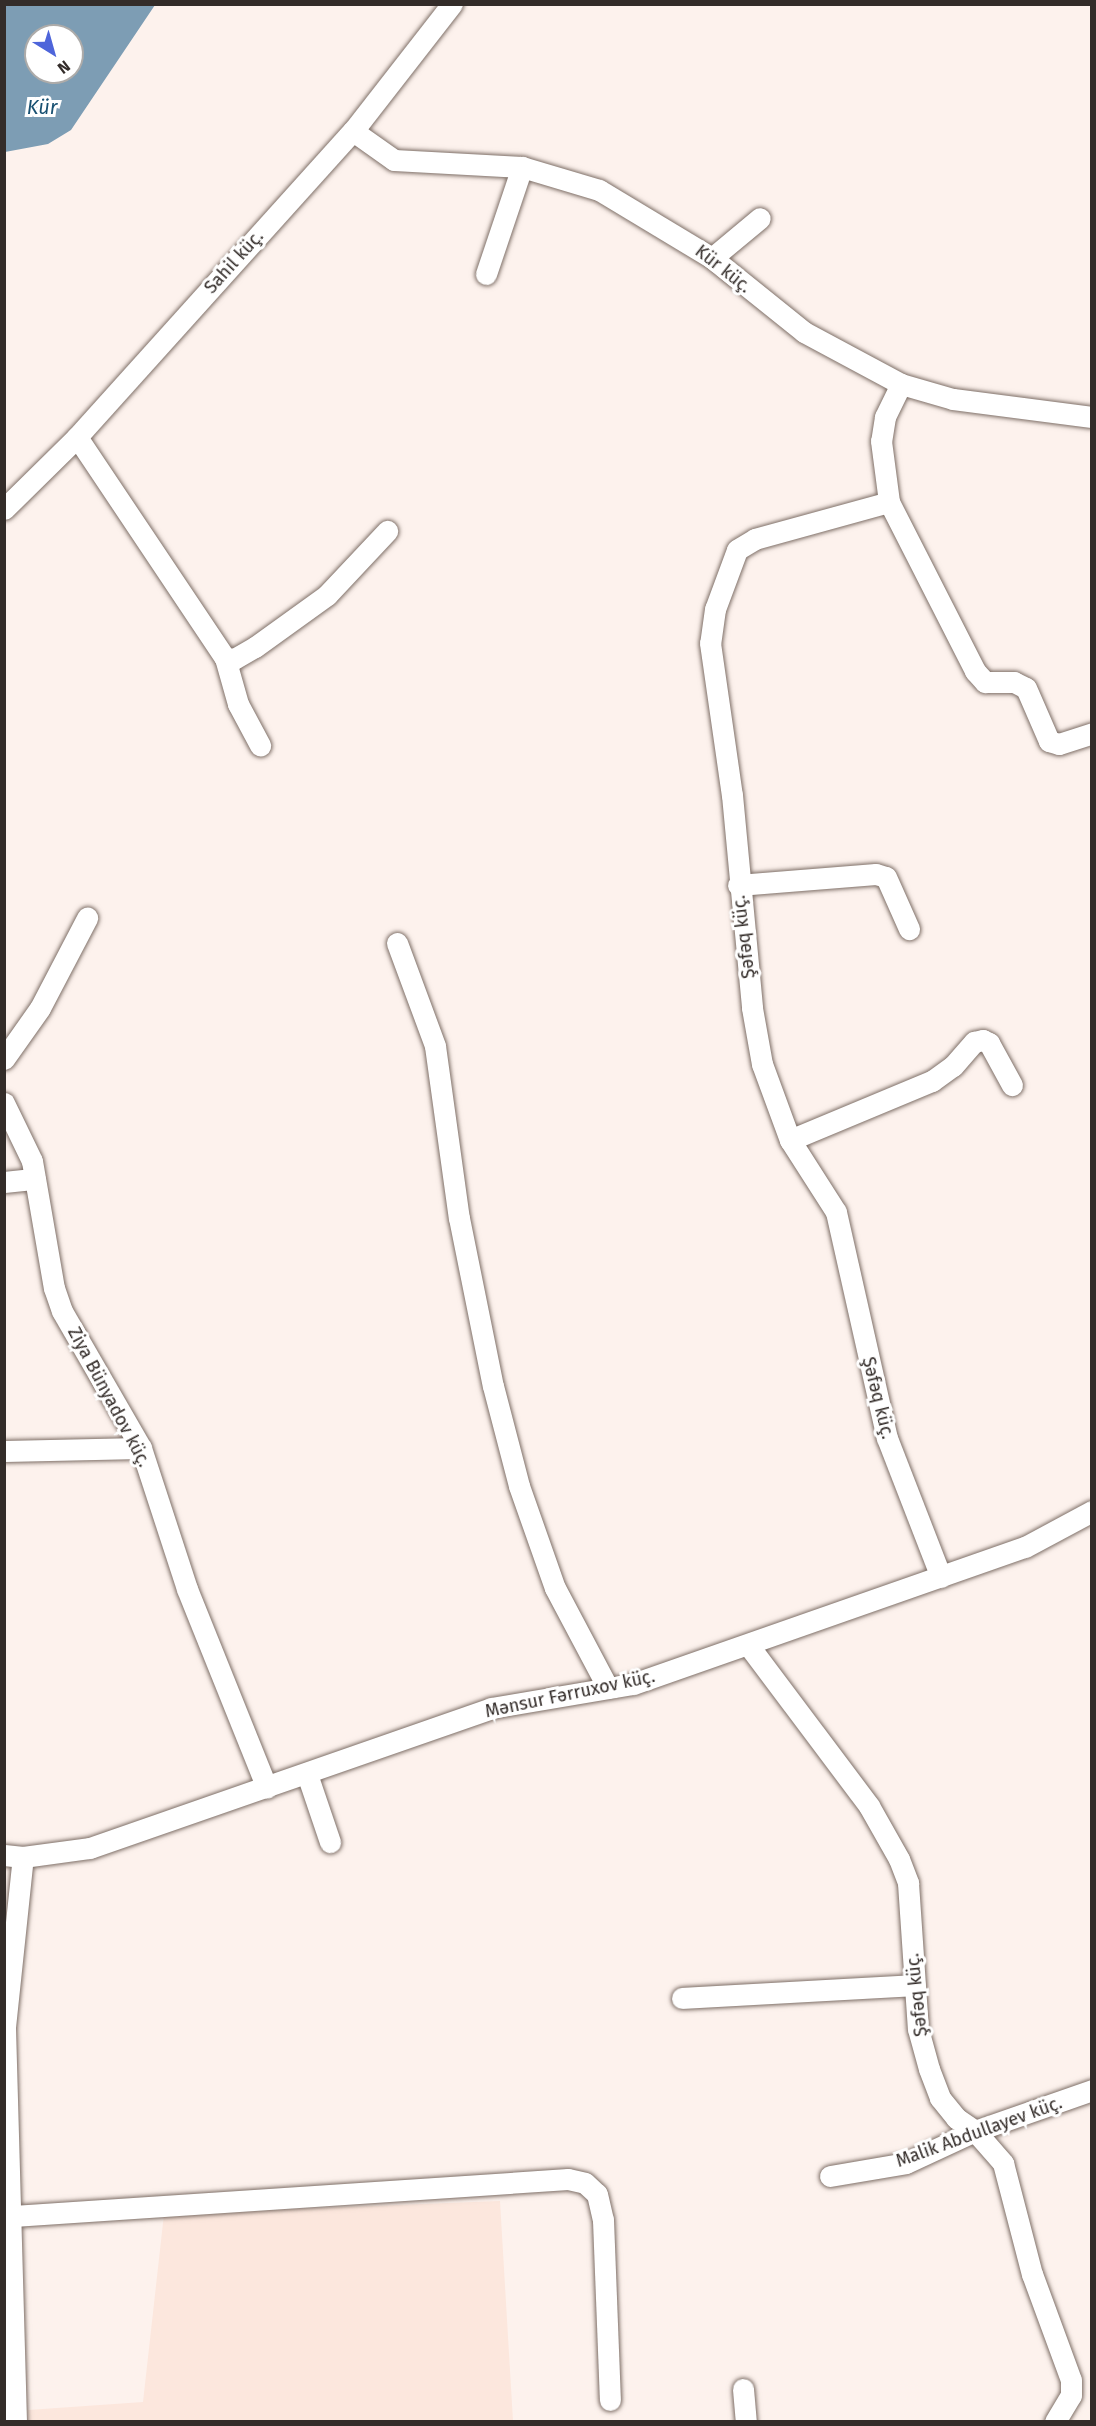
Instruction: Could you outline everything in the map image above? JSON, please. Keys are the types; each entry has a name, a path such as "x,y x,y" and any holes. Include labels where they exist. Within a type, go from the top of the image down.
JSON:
{"street":[{"name":"Sahil küç.","path":"4,509 77,437 353,131 452,4"},
{"name":"Kür küç.","path":"353,131 394,160 522,167 599,190 712,258 804,332 901,384 953,399 1092,417"},
{"path":"486,274 522,167"},
{"path":"712,258 760,218"},
{"path":"901,384 885,417 881,441 889,502 975,671 985,682 1014,682 1026,688 1049,741 1059,744 1092,733"},
{"path":"77,437 225,658 238,704 260,745"},
{"name":"Şəfəq küç.","path":"889,502 755,539 737,550 715,609 710,643 732,795 738,885 762,1064 790,1140 836,1212 887,1438 941,1577"},
{"path":"225,658 234,659 255,647 327,595 387,531"},
{"path":"738,885 876,874 886,877 909,929"},
{"path":"4,1059 40,1008 87,918"},
{"path":"397,943 435,1046 459,1218 493,1386 519,1486 555,1588 608,1688"},
{"path":"790,1140 932,1081 953,1066 974,1042 989,1043 1012,1085"},
{"name":"Ziya Bünyadov küç.","path":"4,1103 24,1141 35,1179 54,1288 62,1311 141,1448 187,1589 267,1788"},
{"path":"4,1182 35,1179"},
{"path":"4,1451 141,1448"},
{"name":"Mənsur Fərruxov küç.","path":"14,1856 90,1848 128,1837 491,1708 633,1684 749,1646 1025,1547 1092,1511"},
{"name":"Şəfəq küç.","path":"749,1646 869,1806 899,1859 908,1883 918,2029 940,2098 956,2118 975,2131 1004,2163 1032,2274 1071,2380 1071,2396 1055,2421"},
{"path":"308,1774 330,1842"},
{"path":"14,1856 5,2027 13,2216 16,2421"},
{"path":"682,1998 915,1985"},
{"name":"Malik Abdullayev küç.","path":"830,2176 906,2163 975,2131 1092,2090"},
{"path":"13,2216 568,2179 585,2182 597,2194 603,2220 610,2400"},
{"path":"743,2390 746,2421"}],"shaded area":[{"path":"500,2201 513,2421 29,2422 28,2410 143,2402 164,2214"}],"water":[{"name":"Kür","path":"4,5 155,5 71,130 48,144 5,152"}]}
